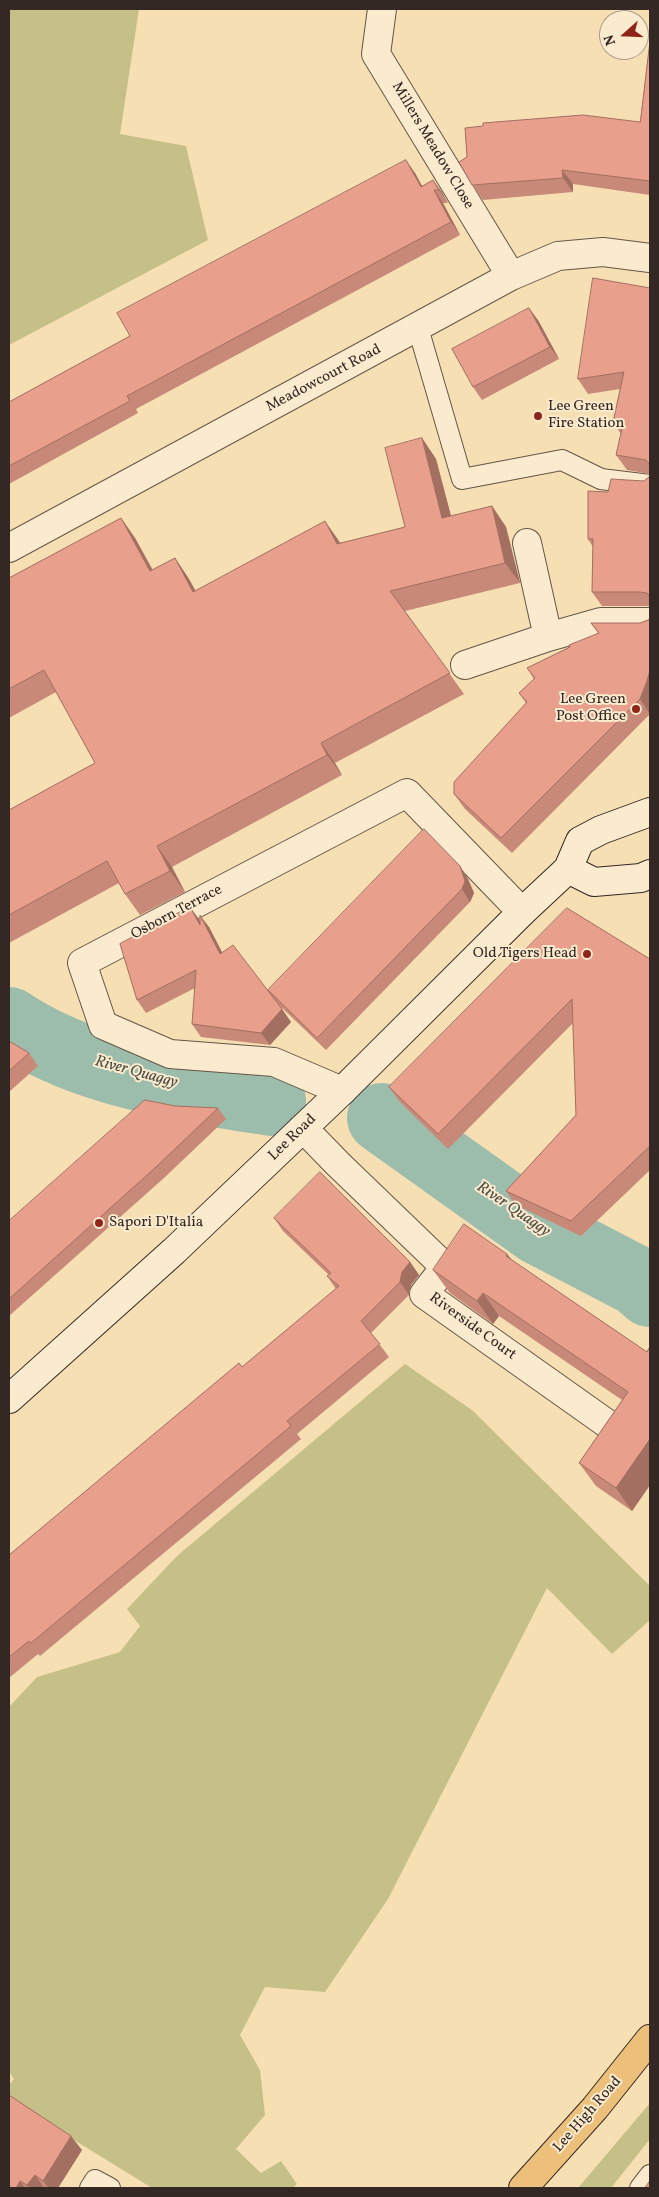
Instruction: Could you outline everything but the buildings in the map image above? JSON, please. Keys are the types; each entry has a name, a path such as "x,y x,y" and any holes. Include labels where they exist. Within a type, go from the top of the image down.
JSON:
{"highway":[{"name":"Lee High Road","path":"523,2188 595,2108 650,2039"}],"street":[{"name":"Millers Meadow Close","path":"382,9 376,54 511,276"},
{"name":"Meadowcourt Road","path":"9,548 511,276 558,256 603,252 650,258"},
{"path":"526,543 548,637"},
{"path":"465,665 548,637 601,622 650,622"},
{"name":"Osborn Terrace","path":"342,1091 274,1062 170,1054 103,1025 82,963 406,793 522,912"},
{"name":"Lee Road","path":"9,1398 174,1251 342,1091 522,912 568,869 580,841 600,830 650,812"},
{"path":"568,869 594,882 641,878 650,874"},
{"name":"Riverside Court","path":"295,1136 338,1164 445,1267 424,1294 609,1424"}],"lane":[{"path":"418,328 462,479 562,460 601,479 650,485"},
{"path":"640,2188 650,2175"},
{"path":"90,2188 95,2180 110,2188"}],"shaded area":[{"path":"9,9 139,9 120,134 186,146 208,240 9,345"},
{"path":"405,1364 472,1410 650,1586 650,1620 612,1654 547,1588 388,1899 325,1992 265,1987 240,2035 260,2070 265,2115 236,2149 261,2173 281,2161 297,2184 293,2188 152,2188 9,2100 9,2085 14,2079 9,2072 9,1707 37,1677 120,1652 140,1626 127,1609 177,1556"},
{"path":"650,2103 650,2139 611,2188 578,2188"}],"waterway":[{"name":"River Quaggy","path":"9,1022 38,1039 101,1065 169,1083 271,1101"},
{"name":"River Quaggy","path":"382,1118 539,1230 639,1282 650,1292"},
{"path":"402,1164 424,1149"}],"place":[{"name":"Lee Green Fire Station","path":"538,416"},
{"name":"Lee Green Post Office","path":"636,709"},
{"name":"Old Tigers Head","path":"587,954"},
{"name":"Sapori D'Italia","path":"99,1223"}]}
